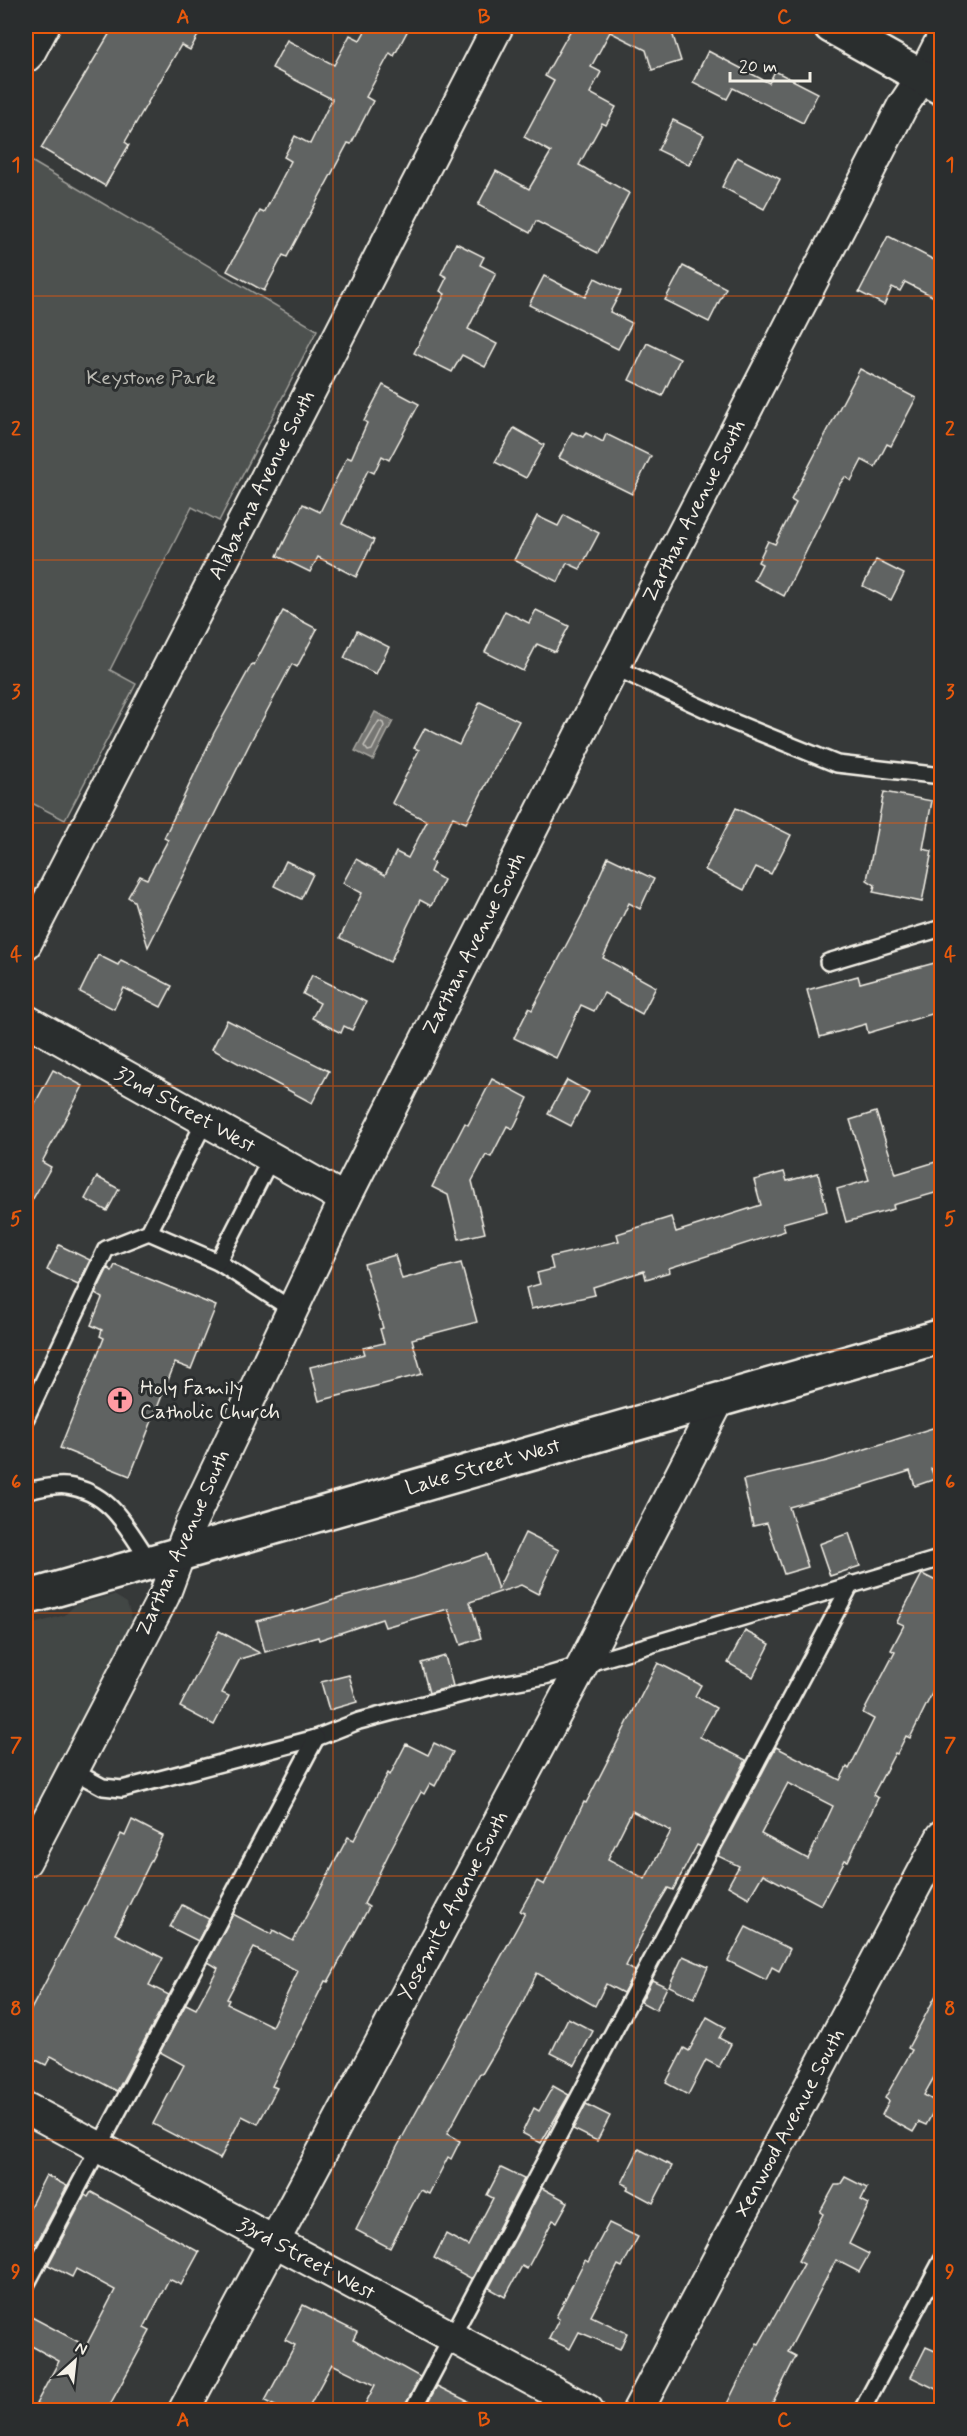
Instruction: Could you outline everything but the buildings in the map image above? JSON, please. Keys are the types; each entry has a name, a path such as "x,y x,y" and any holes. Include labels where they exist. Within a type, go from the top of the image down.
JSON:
{"street":[{"path":"26,57 44,26"},
{"name":"Alabama Avenue South","path":"26,944 498,26"},
{"path":"831,26 932,83"},
{"name":"Zarthan Avenue South","path":"26,1861 164,1596 164,1558 191,1523 345,1199 614,667 899,114 932,83 942,38"},
{"name":"32nd Street West","path":"26,1020 345,1199"},
{"name":"Lake Street West","path":"26,1598 942,1336"},
{"name":"Yosemite Avenue South","path":"184,2410 583,1664 719,1400"},
{"name":"Xenwood Avenue South","path":"638,2410 942,1836"},
{"name":"33rd Street West","path":"26,2108 588,2410"}],"lane":[{"path":"614,667 732,722 837,764 942,776"},
{"path":"828,962 942,928"},
{"path":"26,1418 106,1249 149,1232 205,1121"},
{"path":"218,1262 272,1158"},
{"path":"149,1232 218,1262 291,1309"},
{"path":"26,1491 65,1485 93,1493 116,1511 164,1558"},
{"path":"73,1771 103,1787 122,1789 316,1738 359,1721 496,1684 545,1676 942,1558"},
{"path":"413,2410 850,1584"},
{"path":"26,2284 316,1738"},
{"path":"862,2410 942,2260"}],"shaded area":[{"path":"114,1595 127,1603 133,1622 26,1824 26,1626 65,1615 75,1605"}],"green space":[{"name":"Keystone Park","path":"26,158 317,330 219,521 192,507 110,670 136,684 65,820 26,800"}],"water":[{"path":"375,712 393,721 373,760 355,751"}],"place":[{"name":"Holy Family Catholic Church","path":"120,1400"}]}
